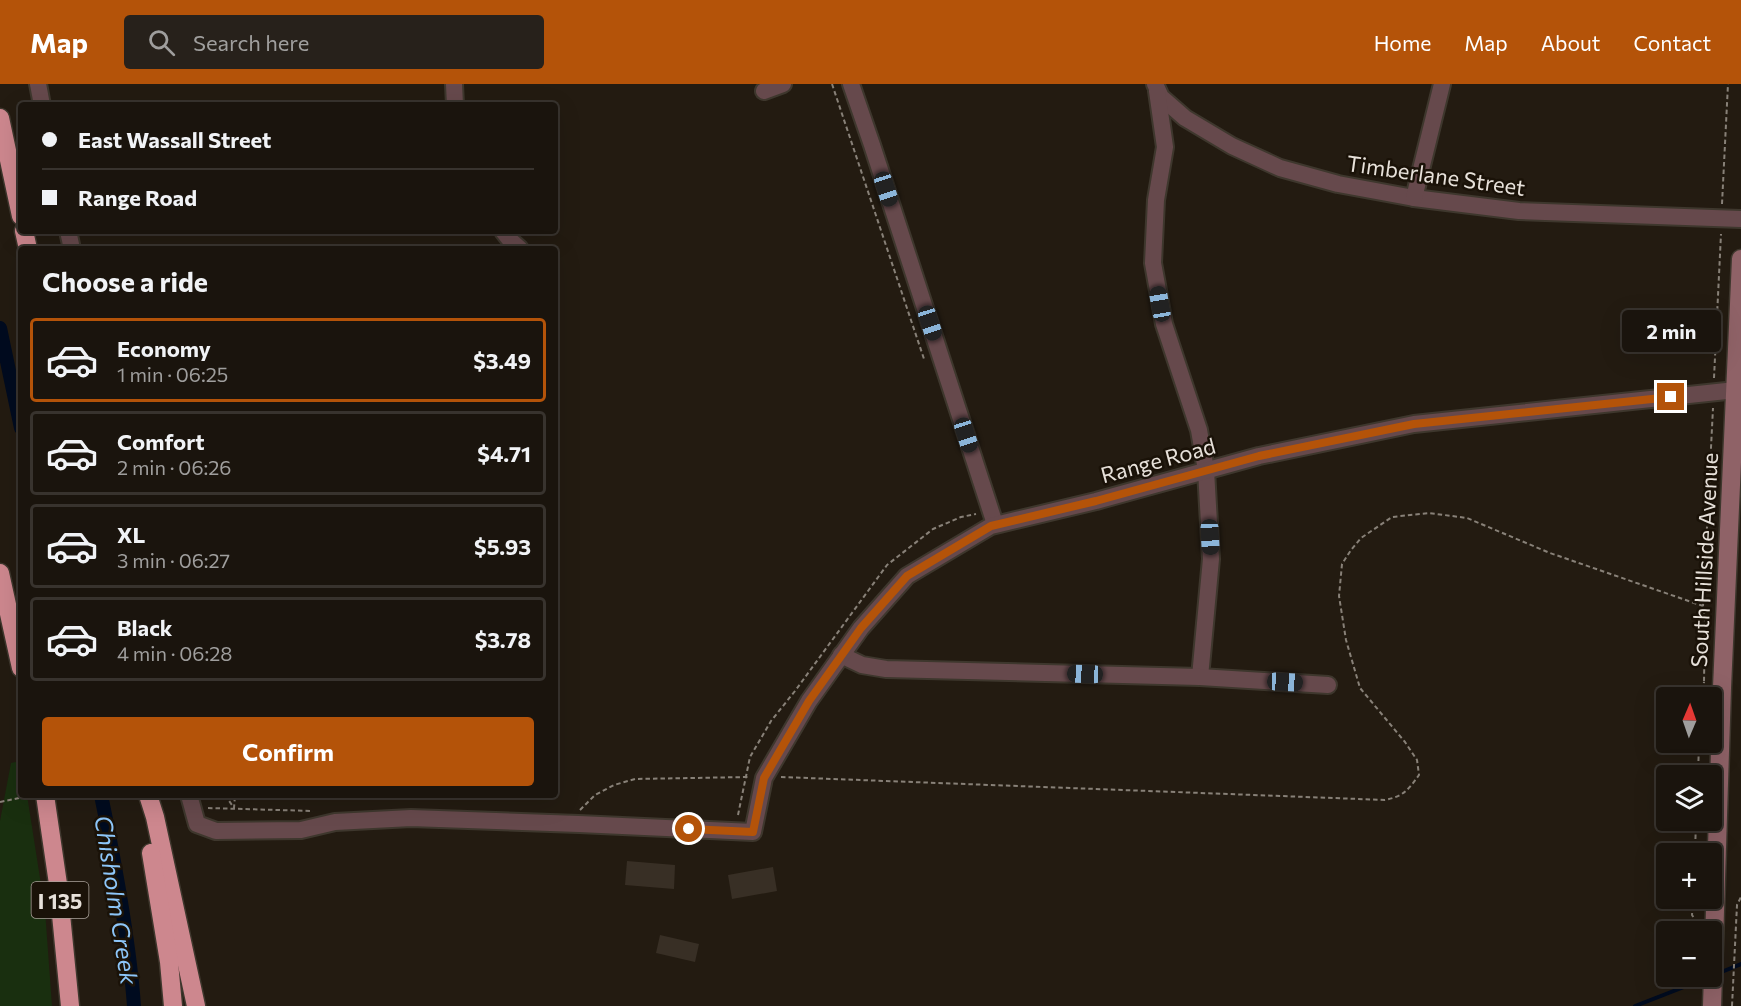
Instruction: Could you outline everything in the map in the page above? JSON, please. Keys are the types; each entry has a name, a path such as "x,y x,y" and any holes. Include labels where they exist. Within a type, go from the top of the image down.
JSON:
{"highway":[{"path":"0,118 18,202"},
{"path":"0,573 18,654"},
{"name":"I 135","path":"45,798 58,884 70,1006"},
{"path":"142,798 169,962 173,1006"},
{"path":"149,798 196,1006"}],"main road":[{"name":"South Hillside Avenue","path":"1722,688 1741,260"},
{"name":"South Hillside Avenue","path":"1712,1006 1720,753"}],"street":[{"path":"38,84 41,102"},
{"path":"454,84 455,102"},
{"path":"764,91 783,84"},
{"path":"850,84 872,145 995,524"},
{"path":"1414,198 1442,84"},
{"path":"1156,86 1165,147 1156,200 1153,263 1164,324 1199,430 1206,470 1211,559 1200,677"},
{"name":"Timberlane Street","path":"1156,86 1161,98 1185,118 1232,146 1280,168 1338,184 1414,198 1519,211 1741,219"},
{"path":"505,234 517,246"},
{"name":"Range Road","path":"583,815 753,832 764,778 809,701 861,628 907,576 995,524 1096,501 1259,456 1414,424 1736,390"},
{"path":"842,655 862,665 886,669 1200,677 1328,685"},
{"path":"190,798 197,824 216,831 301,830 335,822 411,818 583,815"}],"path":[{"path":"832,84 927,368"},
{"path":"1703,687 1705,619 1703,606 1728,84"},
{"path":"738,816 750,757 771,721 795,692 887,565 933,529 961,517 978,513"},
{"path":"583,815 595,795 614,785 635,779 792,777 1385,800 1399,797 1410,788 1419,775 1417,760 1360,688 1346,640 1339,596 1342,564 1351,550 1360,538 1392,517 1429,513 1467,518 1550,554 1703,606"},
{"path":"1704,682 1719,687"},
{"path":"0,802 18,798"},
{"path":"227,798 234,808 235,798"},
{"path":"1732,1006 1737,904 1741,897"}],"green space":[{"path":"18,761 18,798 27,798 45,910 52,1006 0,1006 0,821 11,763"}],"building":[{"path":"627,861 675,865 674,889 625,885"},
{"path":"773,867 777,891 732,899 728,875"},
{"path":"660,935 699,944 695,962 656,953"}],"waterway":[{"name":"Chisholm Creek","path":"0,328 18,414"},
{"name":"Chisholm Creek","path":"102,798 121,900 134,1006"},
{"path":"1722,972 1741,964"},
{"path":"1635,1006 1684,987"}],"route":[{"path":"689,829 753,832 764,778 809,701 861,628 907,576 995,524 1096,501 1259,456 1414,424 1671,397"}]}
